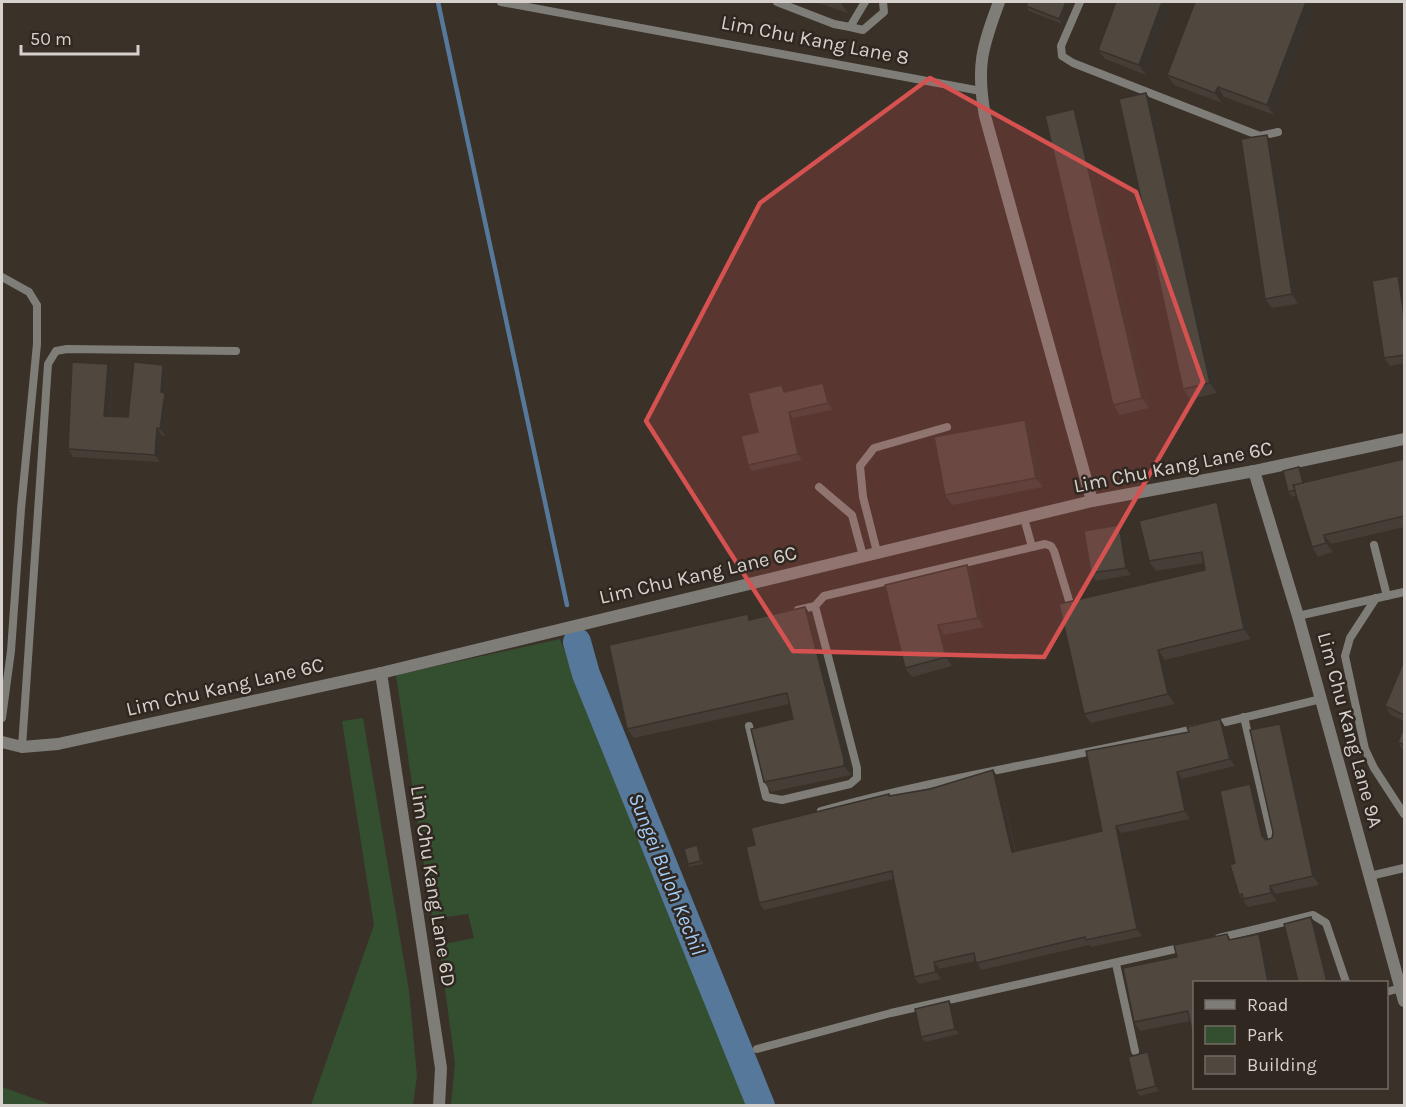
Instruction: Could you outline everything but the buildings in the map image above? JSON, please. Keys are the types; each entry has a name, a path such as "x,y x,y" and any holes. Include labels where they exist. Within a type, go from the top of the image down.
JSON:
{"street":[{"path":"999,2 980,60 985,116 1092,501"},
{"name":"Lim Chu Kang Lane 6C","path":"2,742 22,747 58,744 381,672 1092,501 1254,471 1404,439"},
{"name":"Lim Chu Kang Lane 9A","path":"1254,471 1298,616 1404,1001"},
{"name":"Lim Chu Kang Lane 6D","path":"381,672 441,1068 439,1106"}],"lane":[{"name":"Lim Chu Kang Lane 8","path":"501,2 981,91"},
{"path":"777,2 834,24 863,30 884,12 883,2"},
{"path":"850,27 865,2"},
{"path":"1080,2 1060,46 1062,56 1073,63 1260,136 1278,132"},
{"path":"2,277 29,292 37,305 37,344 21,509 11,651 2,718"},
{"path":"22,747 48,364 56,351 67,348 236,351"},
{"path":"877,552 863,497 860,466 874,448 947,427"},
{"path":"819,487 852,515 863,556"},
{"path":"1024,518 1032,547"},
{"path":"792,611 815,606 824,596 1045,544 1051,546 1071,607"},
{"path":"1374,545 1387,596"},
{"path":"1298,616 1404,592"},
{"path":"1376,598 1350,638 1345,656 1365,749 1374,768 1404,814"},
{"path":"748,726 766,796 782,800 850,784 856,778 857,768 815,606"},
{"path":"815,813 872,797 986,771 1321,699"},
{"path":"1244,717 1273,842"},
{"path":"1370,876 1404,868"},
{"path":"1208,941 1312,915 1326,923 1346,981"},
{"path":"757,1049 891,1013 1197,944"},
{"path":"1116,964 1135,1052"},
{"path":"1388,991 1401,988"}],"highlighted area":[{"path":"930,78 1136,192 1203,382 1044,657 793,651 646,421 760,203"}],"green space":[{"path":"560,639 749,1105 451,1105 455,1063 439,945 474,938 468,914 432,919 396,675"},
{"path":"363,718 409,991 417,1076 413,1105 311,1105 374,925 342,721"},
{"path":"2,1087 52,1105 2,1105"}],"waterway":[{"path":"438,2 567,605"},
{"name":"Sungei Buloh Kechil","path":"577,642 586,674 761,1106"}]}
